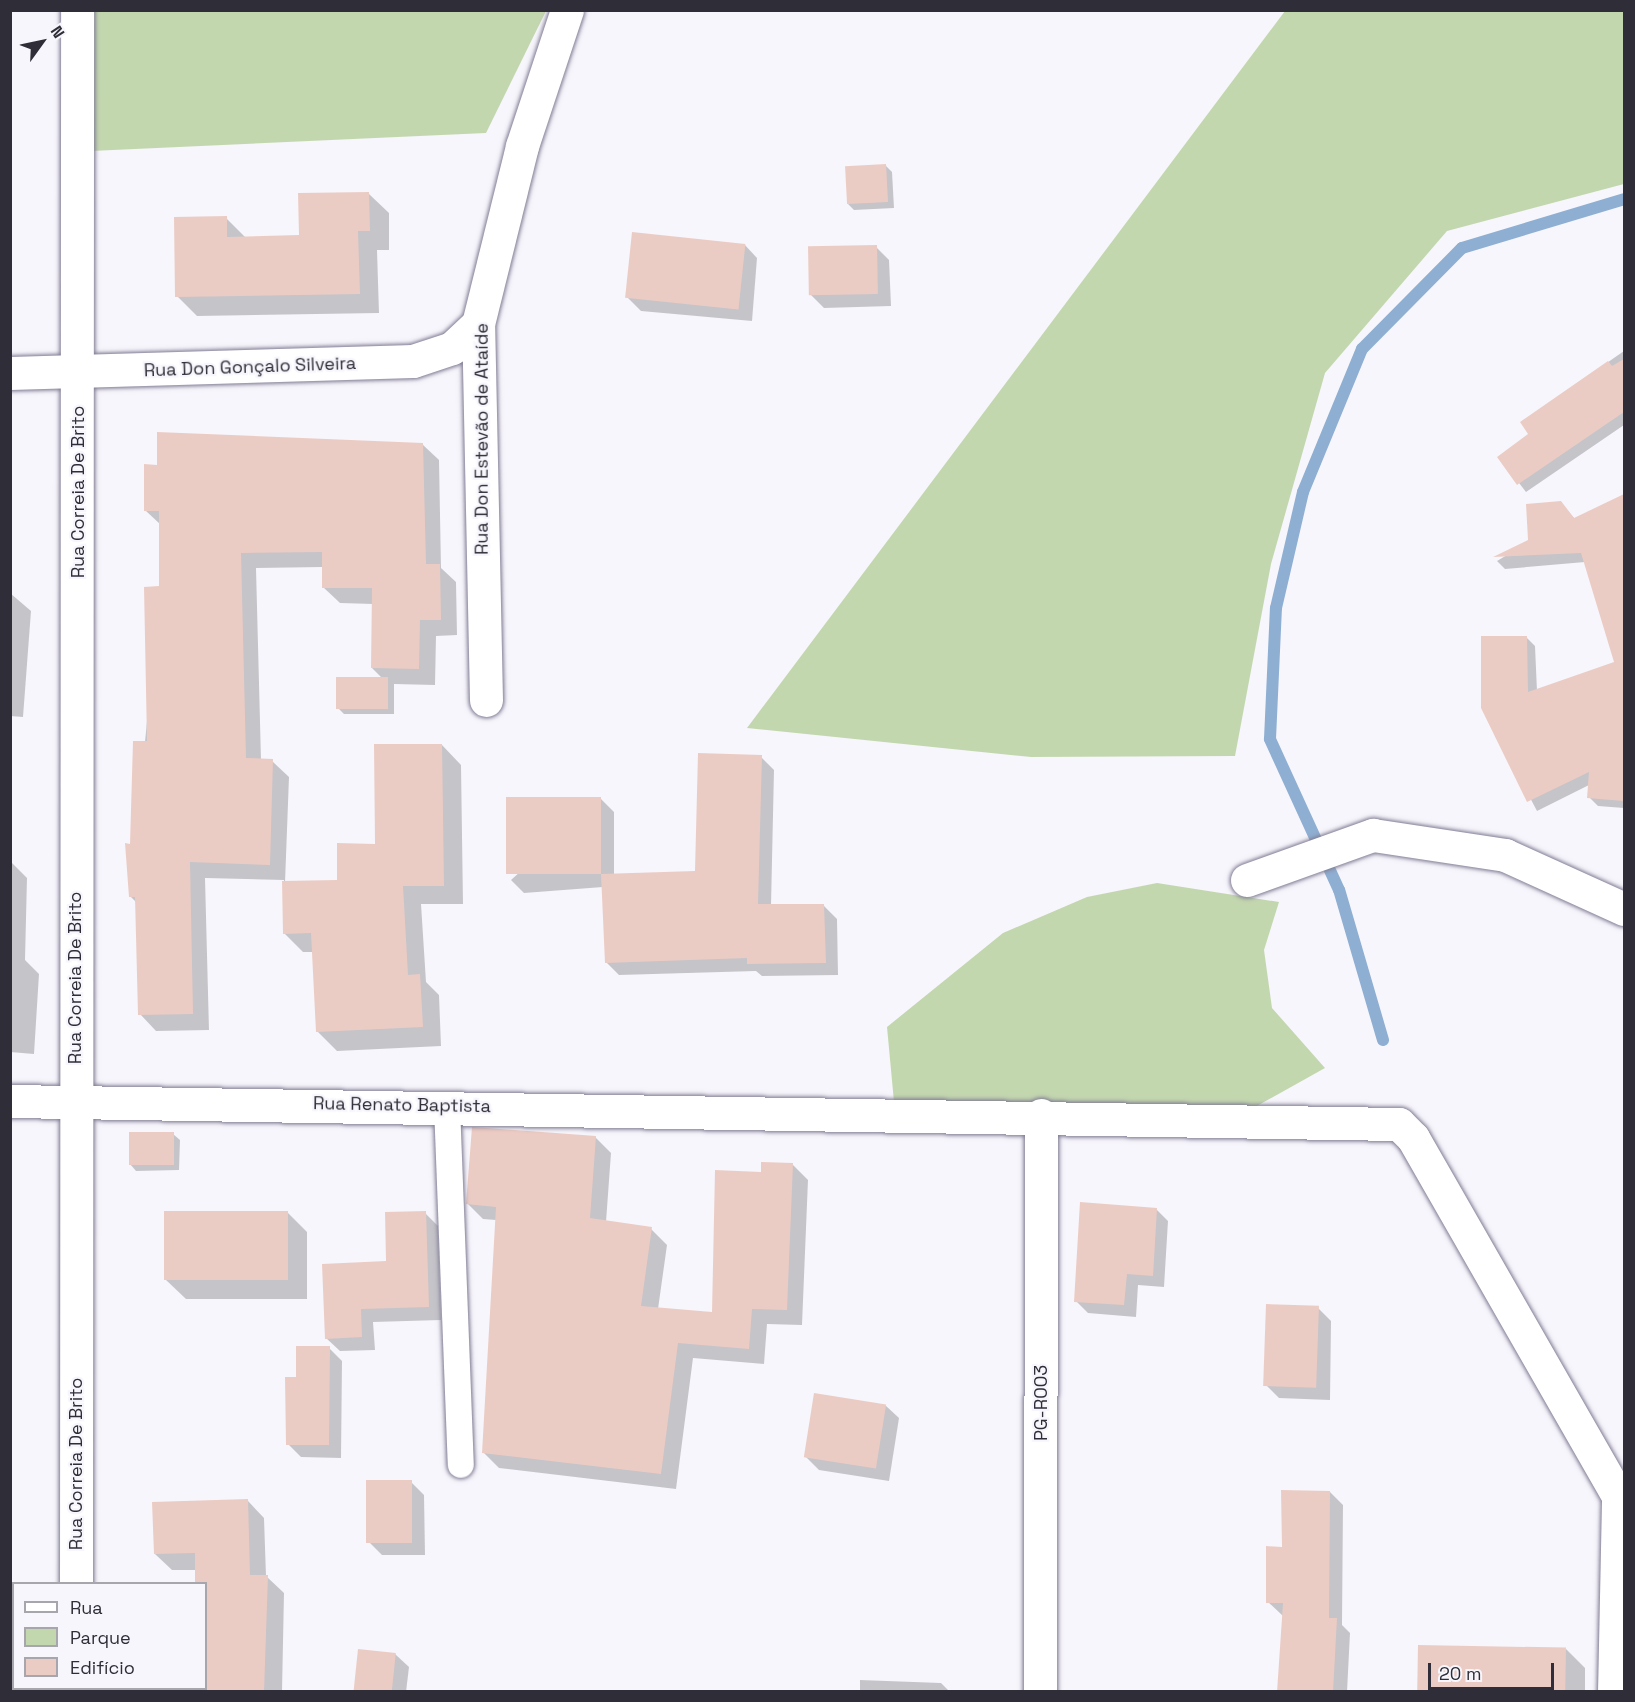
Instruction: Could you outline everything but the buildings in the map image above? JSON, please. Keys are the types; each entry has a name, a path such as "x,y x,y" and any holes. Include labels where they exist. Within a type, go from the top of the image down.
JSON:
{"street":[{"name":"Rua Correia De Brito","path":"76,1582 77,10"},
{"name":"Rua Don Estevão de Ataíde","path":"486,700 478,324 522,146 567,10"},
{"name":"Rua Don Gonçalo Silveira","path":"10,373 78,373 413,361 453,348 478,324"},
{"path":"1247,880 1373,835 1505,855 1624,909"},
{"name":"Rua Renato Baptista","path":"10,1101 75,1100 1041,1115 1399,1124 1413,1138 1621,1501"},
{"name":"PG-R003","path":"1040,1692 1041,1115"},
{"path":"1614,1692 1621,1501"}],"lane":[{"path":"447,1106 461,1465"}],"green space":[{"path":"91,11 546,11 486,133 91,151"},
{"path":"1285,11 1624,11 1624,184 1447,231 1325,373 1271,564 1235,756 1031,757 747,728"},
{"path":"1157,883 1279,902 1264,950 1272,1008 1325,1068 1230,1121 894,1102 887,1027 1003,933 1087,897"}],"waterway":[{"path":"1383,1040 1339,890 1270,739 1276,608 1303,492 1362,349 1462,248 1624,199"}]}
